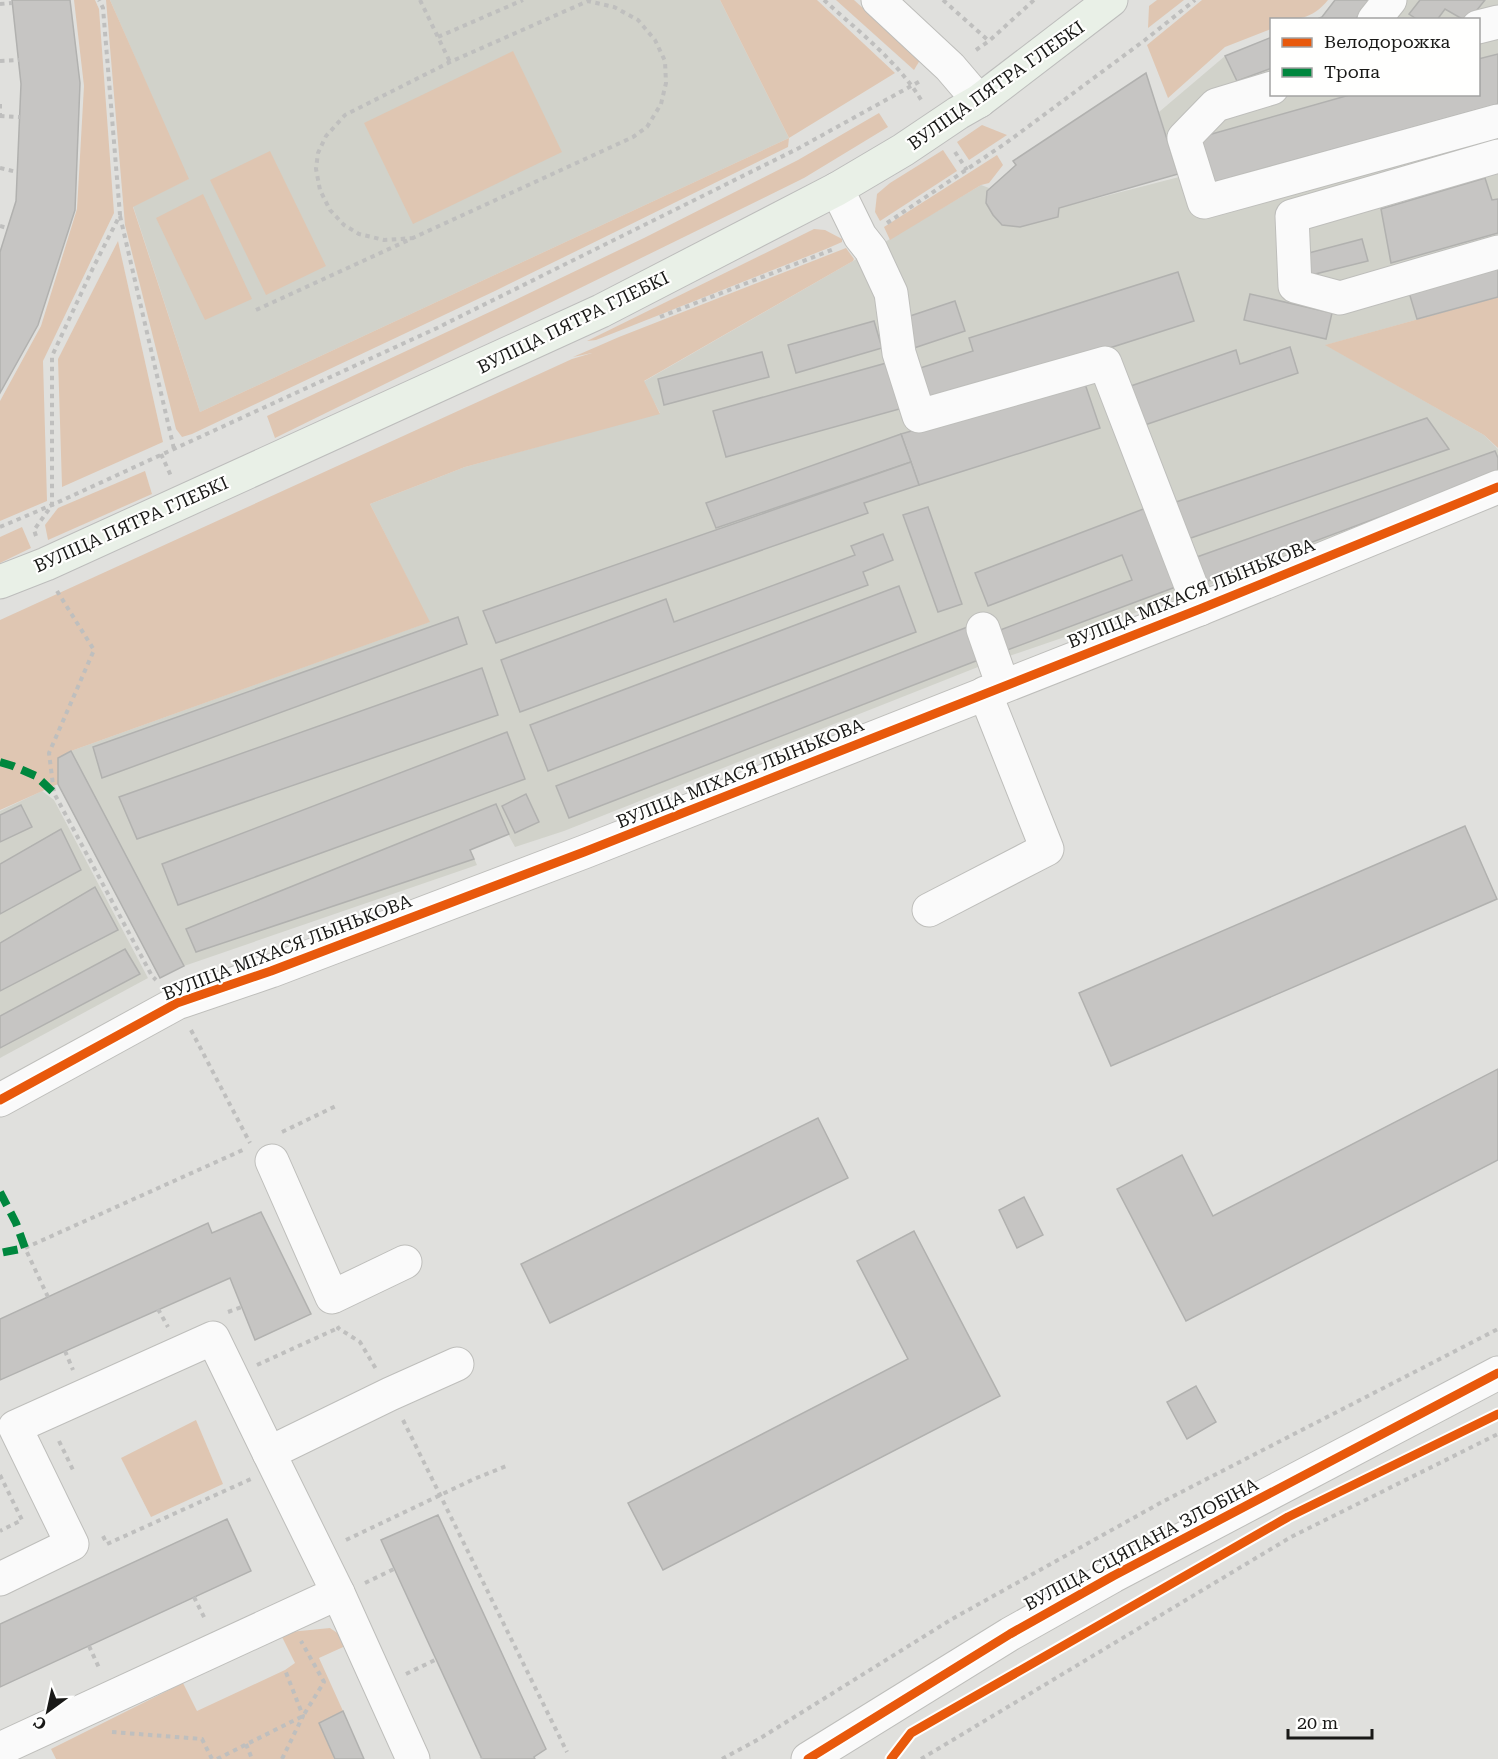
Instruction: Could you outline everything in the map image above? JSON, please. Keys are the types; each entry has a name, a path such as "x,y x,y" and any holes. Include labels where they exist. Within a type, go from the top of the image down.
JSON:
{"main road":[{"name":"ВУЛІЦА ПЯТРА ГЛЕБКІ","path":"0,582 67,554 601,311 837,189 979,101 1111,0"}],"street":[{"path":"878,0 950,67 979,101"},
{"path":"1376,18 1390,0"},
{"path":"1480,27 1498,22"},
{"path":"1270,89 1216,105 1184,138 1204,202 1498,121"},
{"path":"1498,156 1292,216 1295,286 1340,298 1498,252"},
{"path":"837,189 860,236 871,250 891,293 899,353 919,416 1105,363 1200,609"},
{"name":"ВУЛІЦА МІХАСЯ ЛЫНЬКОВА","path":"0,1100 177,1003 271,971 562,861 1200,609 1498,487"},
{"path":"929,910 1047,849 994,690 983,629"},
{"path":"276,1146 332,1297 405,1262"},
{"path":"0,1579 72,1544 15,1427 213,1338 232,1376 264,1464 338,1593 413,1759"},
{"path":"264,1464 457,1364"},
{"name":"ВУЛІЦА СЦЯПАНА ЗЛОБІНА","path":"808,1759 1010,1634 1113,1576 1498,1373"},
{"path":"21,1748 338,1593"}],"path":[{"path":"99,0 103,8 120,215 174,449"},
{"path":"420,0 450,62"},
{"path":"438,37 523,0"},
{"path":"824,0 896,66 913,85"},
{"path":"943,0 989,41"},
{"path":"0,527 437,328 799,148 950,67 989,41 1034,0"},
{"path":"256,310 414,238 633,137 647,127 662,104 666,83 664,61 655,40 638,20 614,7 588,1 450,62 345,115 326,135 318,153 316,169 320,190 330,210 344,225 359,234 384,240 414,238"},
{"path":"0,4 12,3"},
{"path":"0,61 19,60"},
{"path":"0,104 0,121"},
{"path":"0,116 20,117"},
{"path":"0,168 17,172"},
{"path":"52,505 52,356 120,215"},
{"path":"0,226 8,228"},
{"path":"48,1297 25,1248 251,1146 177,1003 152,976 54,793 49,753 94,650 58,593"},
{"path":"276,1146 338,1105"},
{"path":"158,1309 168,1327"},
{"path":"232,1376 338,1328 333,1319"},
{"path":"722,1759 759,1739 952,1619 1162,1502 1498,1329"},
{"path":"65,1351 74,1372"},
{"path":"921,1759 1291,1537 1498,1434"},
{"path":"57,1436 77,1479"},
{"path":"102,1533 107,1544 264,1464"},
{"path":"338,1544 509,1465"},
{"path":"0,1475 22,1520 0,1531"},
{"path":"441,1495 567,1752"},
{"path":"194,1597 208,1625"},
{"path":"282,1759 303,1716 324,1682 287,1617"},
{"path":"89,1646 102,1674"},
{"path":"398,1677 435,1660"},
{"path":"285,1670 303,1716"},
{"path":"217,1759 303,1716"},
{"path":"108,1731 202,1739 212,1759"},
{"path":"246,1744 252,1759"}],"shaded area":[{"path":"74,0 95,0 99,9 114,213 43,361 47,501 0,521 0,401 41,326 77,209 84,86"},
{"path":"106,0 110,0 189,179 133,207 200,412 789,138 788,147 497,290 182,437 176,429 125,225"},
{"path":"110,0 720,0 789,138 200,412 133,206 188,179"},
{"path":"720,0 817,0 895,73 789,138"},
{"path":"836,0 854,0 920,60 914,70"},
{"path":"1157,0 1184,0 1148,28 1149,6"},
{"path":"1202,0 1328,0 1316,12 1303,18 1270,18 1270,29 1225,47 1168,98 1147,45"},
{"path":"1335,0 1498,0 1498,297 1326,345 1484,435 1498,449 1498,477 1206,586 1193,593 983,665 564,831 515,847 508,834 470,849 477,865 184,966 160,978 58,784 58,758 71,751 429,622 370,504 465,467 660,413 643,382 981,185 989,188 986,203 1001,225 1020,227 1057,217 1059,208 1179,177 1159,112 1225,56 1270,37 1270,96 1480,96 1480,18 1318,18 1322,17"},
{"path":"513,51 562,152 413,224 364,123"},
{"path":"879,113 888,127 804,178 275,438 267,416 644,238 798,160"},
{"path":"982,125 1007,135 969,160 957,142"},
{"path":"943,150 957,171 880,221 875,212 877,194 890,183"},
{"path":"270,151 326,266 266,295 210,180"},
{"path":"997,155 1003,165 989,183 981,185 890,240 884,227"},
{"path":"203,194 252,299 205,320 156,218"},
{"path":"814,229 825,230 842,239 842,242 596,340 587,341"},
{"path":"118,241 163,442 62,487 58,359"},
{"path":"846,248 854,259 853,261 644,381 660,414 465,467 370,504 430,622 71,751 58,758 58,784 0,810 0,620 572,359 592,353 573,357"},
{"path":"1498,297 1498,448 1484,435 1325,345"},
{"path":"145,471 152,494 48,540 45,525 58,508"},
{"path":"22,527 31,548 0,563 0,537"},
{"path":"42,791 54,800 148,978 0,1058 0,811"},
{"path":"196,1420 223,1484 151,1517 121,1458"},
{"path":"330,1628 352,1643 319,1658 343,1711 319,1723 335,1759 56,1759 51,1749 183,1683 197,1711 285,1670 295,1663 280,1633"}],"building":[{"path":"12,0 70,0 80,83 75,210 38,325 0,393 0,252 16,201 21,84"},
{"path":"1335,0 1371,0 1357,18 1320,18"},
{"path":"1420,0 1485,0 1471,18 1461,18 1445,9 1438,18 1415,18 1409,14"},
{"path":"1270,38 1270,69 1237,81 1225,56"},
{"path":"1498,54 1498,104 1208,184 1194,139 1346,96 1480,96 1480,58"},
{"path":"1146,73 1178,174 1059,208 1058,217 1020,227 1002,225 986,203 987,191 1016,165 1013,161"},
{"path":"1485,178 1492,200 1498,199 1498,233 1391,263 1381,209"},
{"path":"1362,239 1368,261 1307,276 1301,255"},
{"path":"1498,264 1498,297 1417,319 1408,289"},
{"path":"1178,272 1194,321 925,407 914,370 973,351 969,338"},
{"path":"1250,294 1332,313 1326,339 1244,320"},
{"path":"955,301 965,331 908,350 898,320"},
{"path":"874,321 882,348 796,373 788,345"},
{"path":"1290,347 1298,373 1133,429 1119,390 1236,350 1240,364"},
{"path":"762,352 769,377 664,405 658,379"},
{"path":"890,362 903,408 726,457 713,411"},
{"path":"1084,381 1100,428 919,485 901,434"},
{"path":"1427,418 1449,449 1185,540 1170,504"},
{"path":"901,434 911,462 716,528 706,503"},
{"path":"1495,451 1498,458 1498,473 1205,582 1194,558"},
{"path":"911,462 919,485 864,503 868,513 496,643 483,611"},
{"path":"928,507 962,604 938,612 903,515"},
{"path":"1146,508 1181,585 1002,652 995,632 1132,580 1122,555 988,606 975,573"},
{"path":"883,534 893,560 863,572 868,585 520,712 501,660 666,599 674,622 855,555 851,546"},
{"path":"899,586 916,632 548,771 530,725"},
{"path":"458,617 467,644 102,778 93,747"},
{"path":"970,626 981,659 569,818 556,786"},
{"path":"482,668 498,715 137,839 119,797"},
{"path":"507,732 525,779 178,905 162,864"},
{"path":"71,751 184,966 160,978 58,784 58,758"},
{"path":"526,794 539,822 515,833 502,806"},
{"path":"496,804 509,834 470,850 474,859 196,952 186,929"},
{"path":"21,805 32,827 0,842 0,815"},
{"path":"1465,826 1497,899 1111,1066 1079,993"},
{"path":"61,829 81,870 0,914 0,864"},
{"path":"95,887 118,930 0,991 0,943"},
{"path":"125,949 140,974 0,1048 0,1016"},
{"path":"1498,1069 1498,1160 1186,1321 1117,1189 1182,1155 1213,1216"},
{"path":"818,1118 848,1178 550,1323 521,1264"},
{"path":"1024,1197 1043,1235 1017,1248 999,1210"},
{"path":"261,1212 311,1314 255,1340 230,1278 0,1380 0,1319 208,1223 212,1233"},
{"path":"914,1231 1000,1396 663,1570 628,1503 908,1359 857,1261"},
{"path":"1196,1386 1216,1422 1187,1439 1167,1402"},
{"path":"438,1515 546,1749 534,1757 535,1759 482,1759 381,1540"},
{"path":"227,1519 251,1571 0,1687 0,1624"},
{"path":"343,1711 364,1759 335,1759 319,1723"}],"marked path":[{"path":"0,762 36,776 54,793"},
{"path":"0,1192 16,1223 25,1248 0,1253"}],"cycle path":[{"path":"0,1100 177,1003 271,971 584,852 1200,609 1498,487"},
{"path":"808,1759 1010,1634 1113,1576 1498,1373"},
{"path":"891,1759 911,1733 1288,1517 1498,1414"}]}
